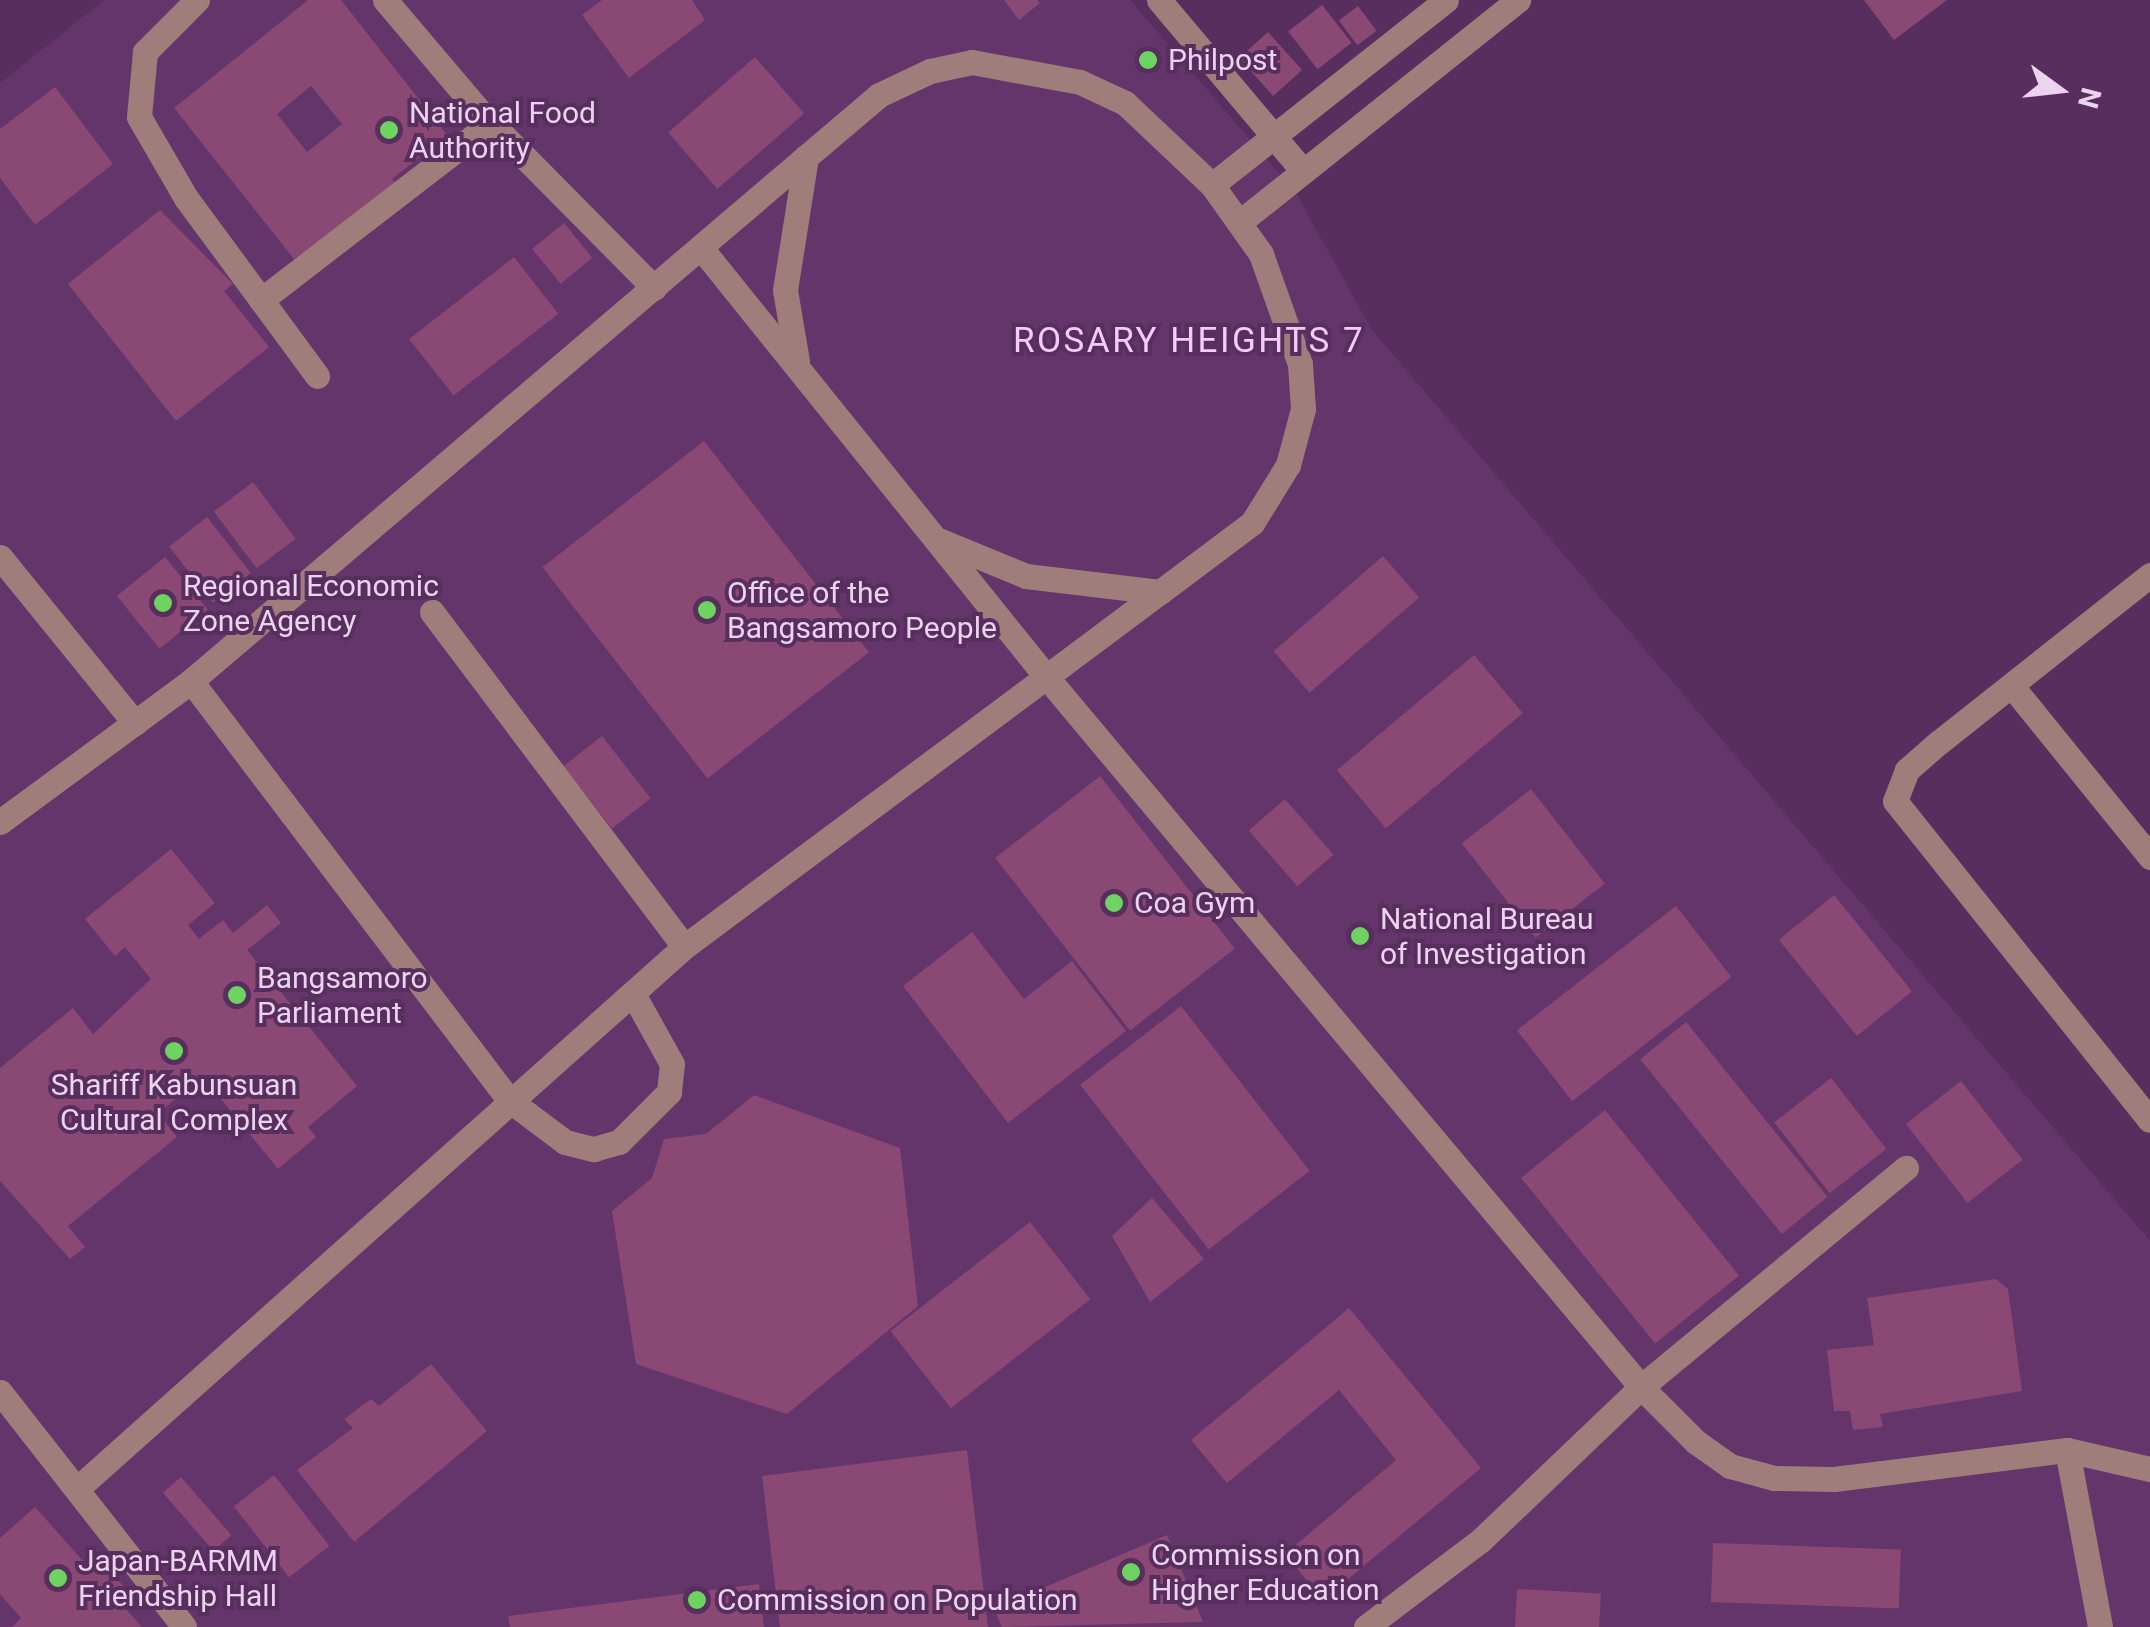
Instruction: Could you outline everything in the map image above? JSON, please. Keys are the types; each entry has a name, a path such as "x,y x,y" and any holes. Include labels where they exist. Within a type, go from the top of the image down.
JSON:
{"street":[{"path":"197,0 145,52 139,116 261,300 317,376"},
{"path":"384,0 491,123 654,288"},
{"path":"1159,0 1299,166"},
{"path":"1212,185 1446,0"},
{"path":"1240,222 1299,166 1518,0"},
{"path":"0,822 190,681 879,94 972,62 1080,82 1125,103 1212,185 1240,222 1284,301 1303,409 1288,466 1252,522 684,947 79,1487"},
{"path":"261,300 491,123"},
{"path":"797,361 785,290 806,157"},
{"path":"701,248 797,361 1044,674 1640,1387 1696,1442 1754,1475 1834,1479 2067,1450 2150,1469"},
{"path":"936,538 1026,576 1160,592"},
{"path":"0,556 135,722"},
{"path":"2145,589 1907,770 1896,800 2150,1120"},
{"path":"432,612 684,947"},
{"path":"190,681 509,1100 564,1142 594,1150 619,1142 669,1092 672,1064 633,994"},
{"path":"2014,690 2150,857"},
{"path":"1366,1627 1480,1540 1640,1387 1906,1168"},
{"path":"0,1392 79,1487 184,1627"},
{"path":"2067,1450 2100,1627"}],"shaded area":[{"path":"104,0 1130,0 1296,193 1372,330 2150,1241 2150,1627 0,1627 0,83"}],"building":[{"name":"National Food Authority","path":"308,0 341,0 447,135 392,179 400,188 294,259 174,108","holes":["311,86 342,124 307,152 277,114"]},
{"path":"602,0 692,0 705,20 629,78 582,15"},
{"path":"1004,0 1037,0 1040,3 1019,20"},
{"path":"1864,0 1947,0 1894,40"},
{"path":"1322,5 1352,43 1318,69 1288,31"},
{"path":"1358,6 1377,31 1357,45 1339,20"},
{"path":"1268,32 1302,70 1273,96 1239,58"},
{"path":"755,57 804,114 717,189 668,132"},
{"path":"55,87 113,164 35,225 0,178 0,129"},
{"path":"160,210 233,284 224,291 269,347 176,421 68,284"},
{"path":"564,223 592,258 560,284 532,249"},
{"path":"514,257 558,314 454,396 409,339"},
{"name":"Office of the Bangsamoro People","path":"704,441 869,652 707,778 542,567"},
{"path":"253,482 296,539 257,568 214,511"},
{"path":"207,517 251,573 213,603 169,547"},
{"path":"1383,556 1419,598 1310,693 1274,651"},
{"name":"Regional Economic Zone Agency","path":"165,557 208,610 160,649 117,596"},
{"path":"1474,655 1523,713 1386,828 1337,770"},
{"path":"602,736 651,798 612,828 563,766"},
{"name":"Coa Gym","path":"1100,776 1235,949 1130,1030 995,858"},
{"path":"1531,789 1605,884 1536,938 1462,843"},
{"path":"1285,799 1334,855 1297,886 1249,830"},
{"name":"Shariff Kabunsuan Cultural Complex","path":"171,849 215,903 188,925 199,939 223,920 233,933 267,905 281,923 247,950 357,1086 308,1127 316,1137 278,1169 221,1099 235,1087 224,1074 205,1090 198,1081 158,1113 177,1137 68,1226 85,1247 70,1259 0,1181 0,1068 73,1008 93,1034 151,979 125,947 115,956 85,919"},
{"path":"1834,895 1912,991 1857,1036 1779,940"},
{"path":"1676,906 1731,977 1572,1101 1517,1030"},
{"name":"Coa Gym","path":"972,932 1024,999 1072,961 1126,1031 1008,1123 903,986"},
{"path":"1181,1006 1310,1171 1209,1249 1080,1085"},
{"path":"1686,1022 1828,1197 1782,1234 1640,1059"},
{"path":"1831,1078 1886,1149 1830,1193 1774,1122"},
{"path":"1961,1081 2023,1160 1967,1203 1906,1124"},
{"path":"754,1095 900,1148 918,1306 787,1414 636,1364 612,1211 652,1178 664,1139 706,1134"},
{"path":"1605,1110 1739,1276 1655,1343 1521,1178"},
{"path":"1152,1198 1204,1259 1150,1302 1112,1236"},
{"path":"1030,1222 1090,1299 951,1408 891,1331"},
{"path":"1996,1279 2008,1289 2022,1391 1880,1414 1883,1427 1853,1430 1850,1411 1834,1411 1827,1350 1874,1345 1867,1298"},
{"path":"1349,1308 1481,1468 1323,1600 1285,1554 1396,1460 1339,1390 1227,1483 1191,1440"},
{"path":"431,1364 487,1431 354,1542 297,1470 353,1428 344,1419 371,1399 379,1406"},
{"path":"967,1450 988,1627 780,1627 762,1476"},
{"path":"274,1475 329,1546 289,1577 234,1506"},
{"path":"181,1477 232,1535 213,1551 163,1493"},
{"name":"Japan-BARMM Friendship Hall","path":"35,1507 84,1562 94,1553 134,1598 124,1607 142,1627 12,1627 21,1618 0,1594 0,1538"},
{"name":"Commission on Higher Education","path":"1167,1535 1203,1622 1002,1627 994,1609"},
{"path":"1713,1543 1901,1550 1899,1609 1711,1602"},
{"name":"Commission on Population","path":"759,1584 764,1627 510,1627 508,1616"},
{"path":"1517,1589 1601,1593 1599,1627 1515,1627"}],"place":[{"name":"Philpost","path":"1148,60"},
{"name":"National Food Authority","path":"389,130"},
{"name":"Regional Economic Zone Agency","path":"163,603"},
{"name":"Office of the Bangsamoro People","path":"707,610"},
{"name":"Coa Gym","path":"1114,903"},
{"name":"National Bureau of Investigation","path":"1360,936"},
{"name":"Bangsamoro Parliament","path":"237,995"},
{"name":"Shariff Kabunsuan Cultural Complex","path":"174,1051"},
{"name":"Commission on Higher Education","path":"1131,1572"},
{"name":"Japan-BARMM Friendship Hall","path":"58,1578"},
{"name":"Commission on Population","path":"697,1600"}],"district":[{"name":"ROSARY HEIGHTS 7","path":"1189,341"}]}
